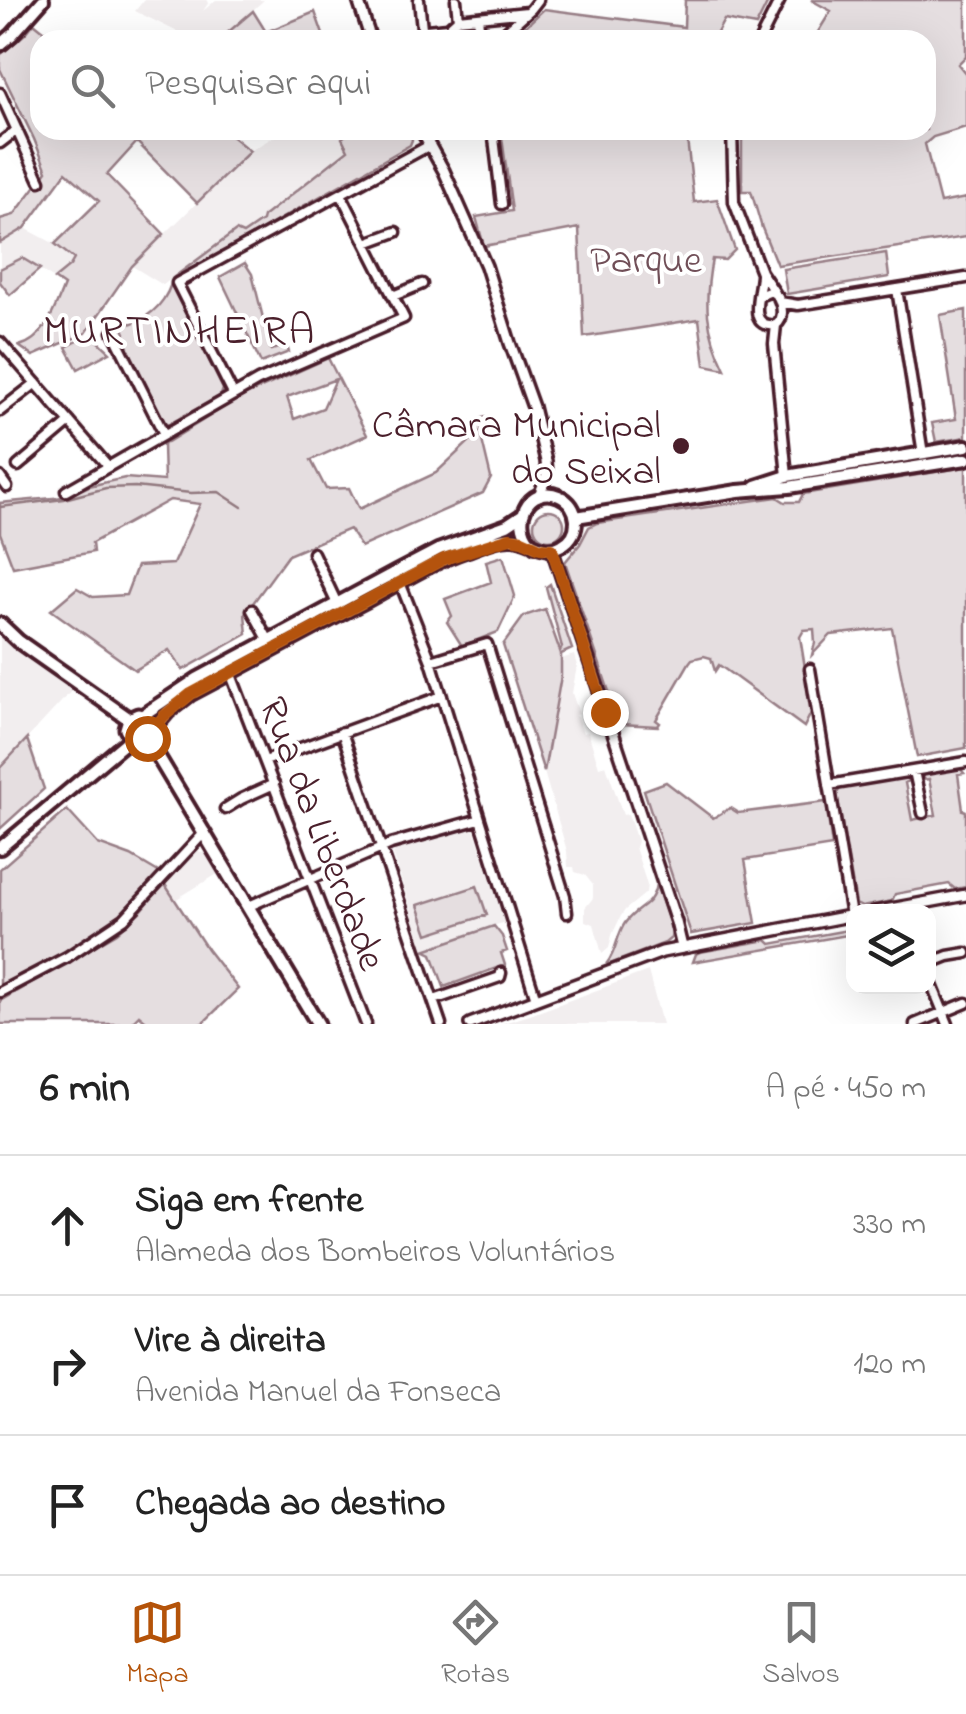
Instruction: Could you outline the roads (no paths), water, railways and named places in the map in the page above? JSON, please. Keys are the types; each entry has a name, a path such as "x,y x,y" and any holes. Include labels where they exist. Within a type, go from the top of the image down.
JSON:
{"main road":[{"path":"0,45 43,0"},
{"path":"738,491 786,476 966,446"},
{"path":"576,517 966,459"},
{"path":"786,476 791,482 808,484"},
{"path":"768,489 786,476"},
{"path":"398,577 497,540 515,538 536,546 552,549 565,544 572,536 576,517 568,502 558,496 539,496 528,504 522,516 522,530 536,546"},
{"path":"129,719 398,577 438,550 507,526 522,516"},
{"path":"0,624 18,641 129,719"},
{"path":"129,719 126,729 131,738 139,741 168,712 228,668"},
{"path":"142,715 150,721 149,734 318,1023"},
{"path":"0,857 131,738"},
{"path":"0,848 67,794"}],"street":[{"path":"358,0 368,30"},
{"path":"419,0 423,30 448,28 458,19 527,12"},
{"path":"456,0 458,19"},
{"path":"507,30 538,0"},
{"path":"765,30 780,0"},
{"path":"478,18 479,30"},
{"path":"0,94 40,181"},
{"path":"0,144 16,130"},
{"path":"427,140 494,287 541,434 547,474 558,496"},
{"path":"494,140 502,204"},
{"path":"732,140 734,202 761,272 777,298 774,344 786,476"},
{"path":"233,394 177,284 430,145"},
{"path":"66,491 258,381 404,318 340,194"},
{"path":"366,243 396,232"},
{"path":"761,272 757,311 760,322 775,323"},
{"path":"775,323 786,311 798,306 966,278"},
{"path":"393,296 422,284"},
{"path":"897,290 923,454"},
{"path":"758,296 766,292 798,306"},
{"path":"113,332 164,434"},
{"path":"0,342 108,466"},
{"path":"0,411 36,383"},
{"path":"18,466 70,422"},
{"path":"539,496 547,474"},
{"path":"0,477 6,487"},
{"path":"552,549 682,947"},
{"path":"312,553 340,608"},
{"path":"398,577 431,661 536,999"},
{"path":"252,610 271,645"},
{"path":"431,661 487,644 567,913"},
{"name":"Rua da Liberdade","path":"228,668 366,1024"},
{"path":"810,669 850,904"},
{"path":"265,761 442,696"},
{"path":"342,732 441,1024"},
{"path":"829,785 966,762"},
{"path":"914,771 922,814"},
{"path":"225,810 274,784"},
{"path":"248,906 383,848 480,819"},
{"path":"0,992 124,920 204,830"},
{"path":"917,904 966,895"},
{"path":"470,1024 662,952 846,917"},
{"path":"936,961 966,952"},
{"path":"434,1000 500,977 501,972"},
{"path":"936,994 948,1024"},
{"path":"915,1024 966,1003"}],"waterway":[{"path":"0,507 64,499 106,488 135,487 219,492 242,507"}],"place":[{"name":"Câmara Municipal do Seixal","path":"681,446"}],"district":[{"name":"MURTINHEIRA","path":"180,328"}],"park label":[{"name":"Parque","path":"646,258"}]}
